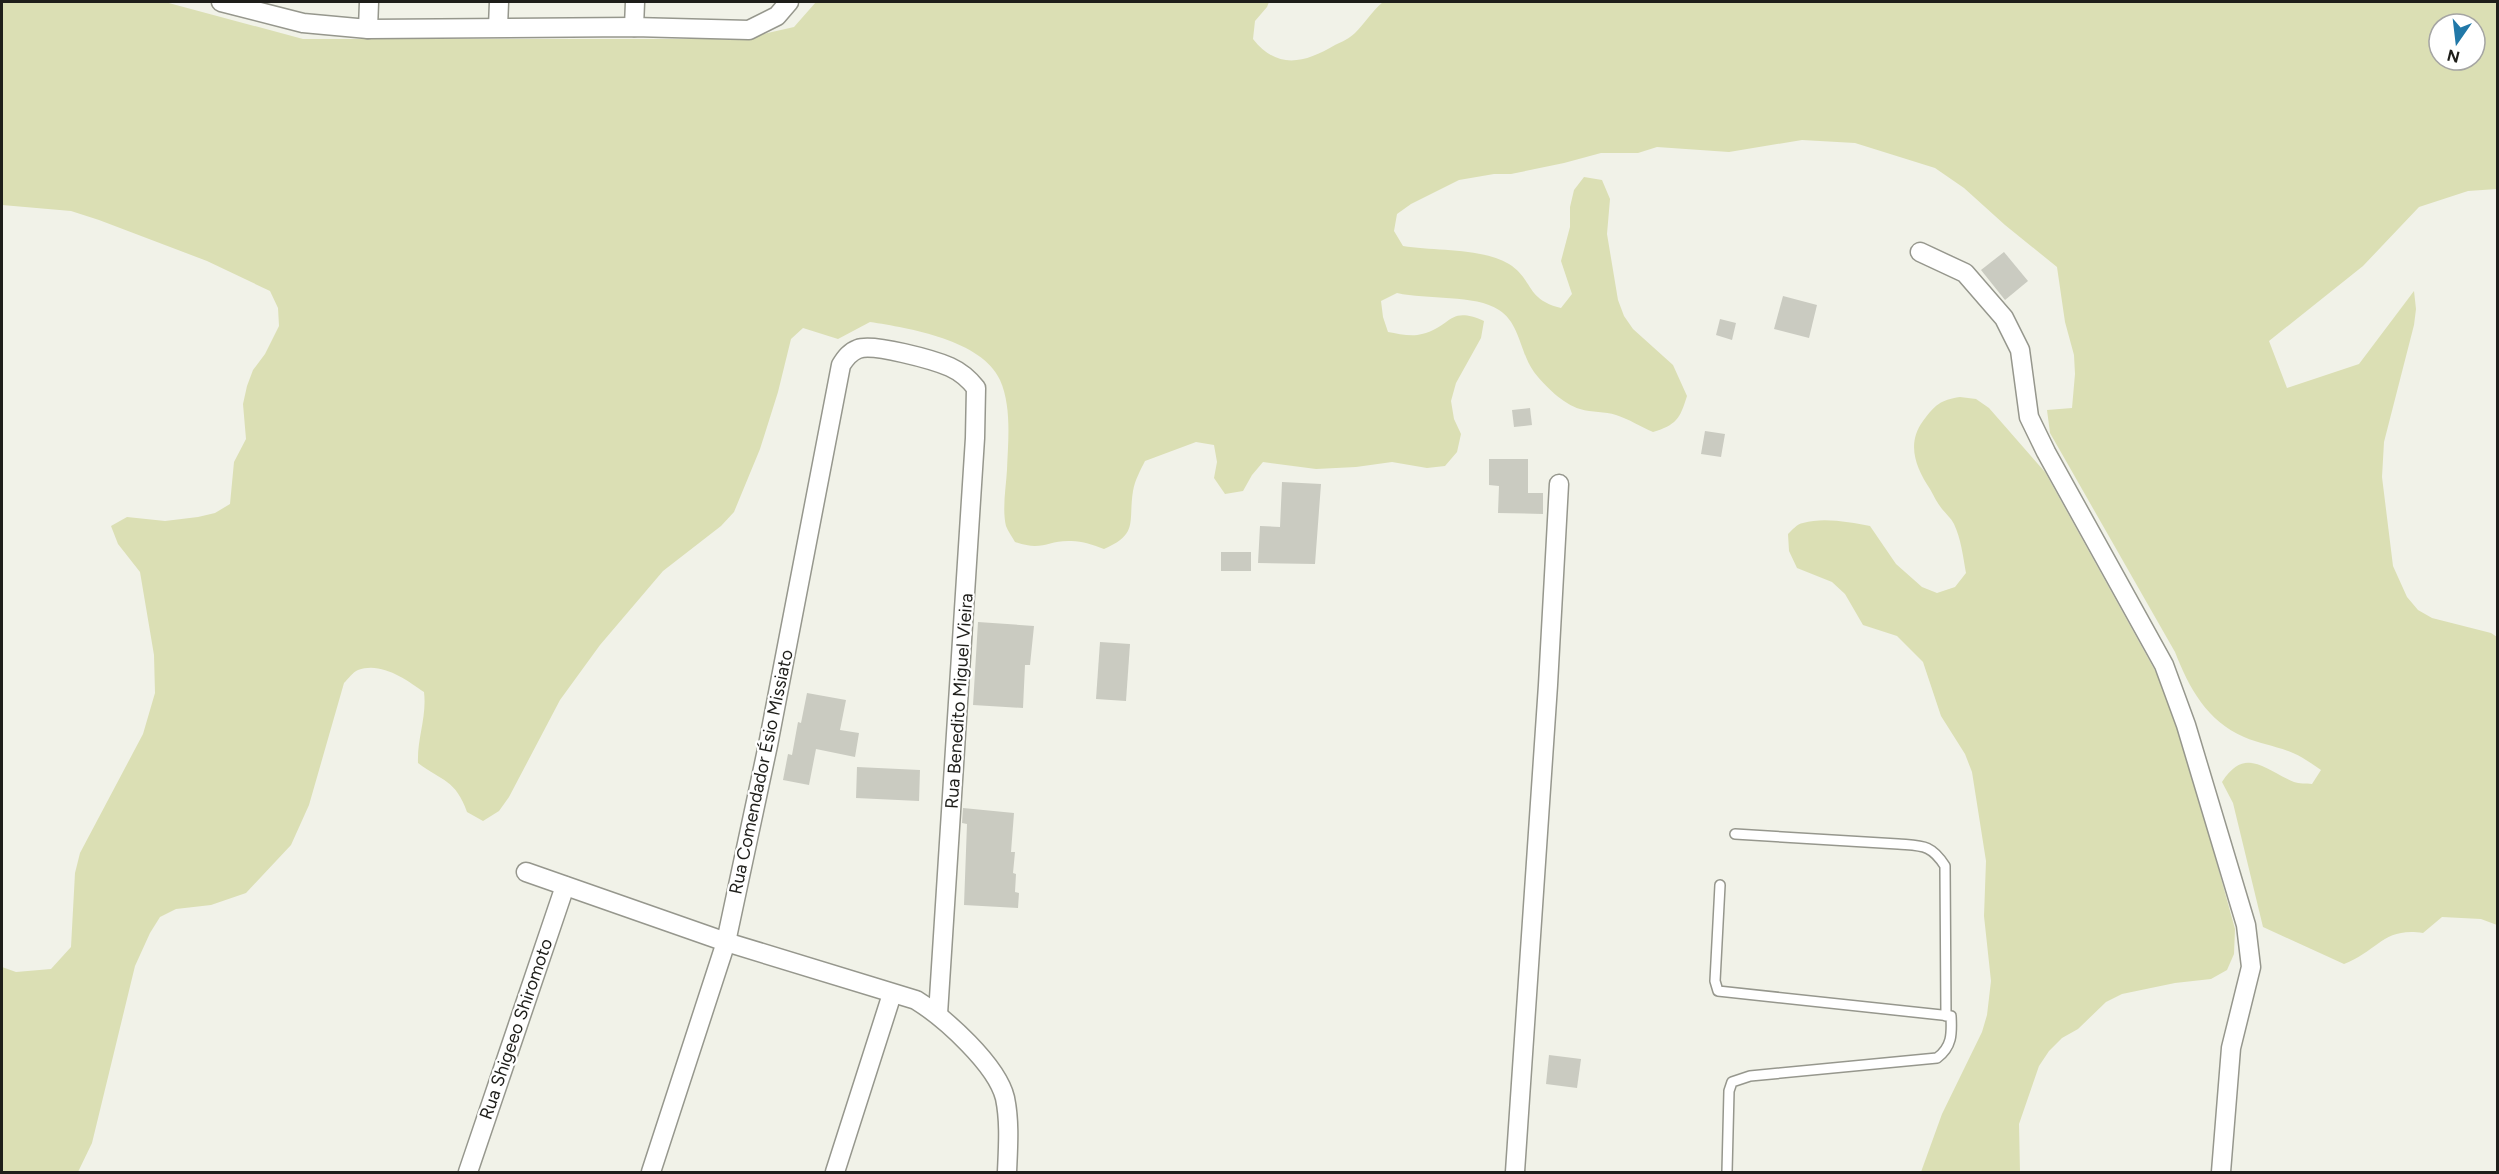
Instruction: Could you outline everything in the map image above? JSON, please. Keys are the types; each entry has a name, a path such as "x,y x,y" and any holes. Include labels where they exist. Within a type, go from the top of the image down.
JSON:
{"street":[{"path":"221,2 303,22 368,28 634,27 748,30 777,16 789,2"},
{"path":"368,28 369,2"},
{"path":"498,27 499,2"},
{"path":"634,27 635,2"},
{"path":"1920,252 1965,273 2004,318 2020,350 2029,417 2046,452 2164,665 2186,725 2246,925 2251,967 2231,1048 2221,1173"},
{"name":"Rua Comendador Ésio Missiato","path":"651,1173 726,942 768,745 841,365 848,354 859,348 874,346 950,367 966,376 976,388"},
{"name":"Rua Benedito Miguel Vieira","path":"938,1014 972,497 976,388"},
{"path":"1515,1173 1559,484"},
{"path":"526,872 726,942 916,1000 938,1014 993,1073 1005,1097 1008,1140 1007,1173"},
{"name":"Rua Shigeeo Shiromoto","path":"468,1173 565,886"},
{"path":"835,1173 892,994"}],"lane":[{"path":"1735,834 1898,843 1923,846 1935,851 1945,866 1946,1016"},
{"path":"1720,885 1715,981 1719,992 1951,1016 1952,1035 1947,1052 1937,1058 1750,1076 1732,1082 1729,1091 1727,1173"}],"green space":[{"path":"2,2 165,2 303,39 751,39 794,27 816,2 1269,2 1255,21 1253,39 1272,56 1292,60 1313,56 1348,38 1383,2 2497,2 2497,189 2468,191 2419,207 2363,266 2269,341 2287,388 2359,364 2414,291 2416,309 2414,325 2384,442 2382,477 2393,566 2407,597 2418,610 2432,618 2491,633 2497,637 2497,925 2481,919 2442,917 2423,933 2399,933 2381,941 2356,959 2344,964 2263,927 2233,803 2222,782 2230,771 2247,763 2264,767 2300,783 2312,784 2321,770 2297,755 2244,737 2231,730 2210,713 2201,702 2186,678 2175,652 2050,433 2047,410 2072,408 2075,374 2074,355 2065,322 2057,267 1964,188 1935,168 1855,143 1802,140 1729,152 1657,147 1638,153 1601,153 1511,174 1494,174 1459,180 1411,204 1397,214 1394,231 1403,246 1486,255 1509,264 1523,276 1541,300 1561,308 1572,294 1561,261 1570,227 1570,207 1574,190 1584,177 1602,180 1610,199 1607,234 1618,300 1624,316 1633,329 1673,365 1687,396 1679,416 1672,424 1653,432 1616,415 1585,410 1567,403 1549,389 1534,372 1511,322 1499,310 1489,305 1464,299 1397,293 1381,301 1388,332 1418,335 1432,331 1456,316 1463,315 1484,321 1481,338 1456,383 1451,401 1454,419 1461,434 1457,452 1445,466 1427,468 1392,462 1316,469 1263,462 1243,491 1225,494 1214,478 1217,462 1214,445 1196,442 1145,461 1134,487 1130,526 1123,538 1104,549 1075,541 1039,546 1015,542 1006,526 1004,512 1008,413 1004,390 991,366 978,355 943,338 924,332 870,322 838,339 803,328 791,339 778,392 760,449 734,512 721,526 663,571 600,645 560,700 509,797 499,811 483,821 467,812 463,801 453,787 418,763 424,692 402,677 385,670 367,668 354,672 344,683 309,805 291,845 246,893 211,905 176,909 160,917 150,933 135,966 92,1143 78,1172 2,1172 2,967 16,972 51,969 71,947 75,873 80,853 143,734 155,693 154,655 140,572 118,544 111,526 127,517 165,521 198,517 215,513 230,504 234,462 246,439 243,404 247,386 253,370 265,354 279,326 278,308 270,291 207,261 71,211 2,205"},
{"path":"1960,397 1976,399 1989,408 2045,472 2163,685 2184,744 2235,929 2234,954 2227,970 2211,979 2175,983 2122,994 2106,1002 2078,1029 2062,1038 2049,1051 2039,1066 2019,1124 2020,1172 1921,1172 1942,1114 1982,1032 1987,1015 1991,981 1984,916 1986,861 1972,772 1965,754 1941,716 1923,662 1897,636 1863,625 1845,594 1832,582 1797,568 1789,551 1788,534 1801,524 1828,520 1870,526 1896,564 1922,587 1937,593 1955,587 1966,573 1962,548 1953,522 1939,504 1921,473 1914,447 1918,430 1931,411 1938,404"}],"building":[{"path":"2004,252 2028,281 2005,300 1981,270"},
{"path":"1783,296 1817,305 1809,338 1774,329"},
{"path":"1720,319 1736,323 1732,340 1716,335"},
{"path":"1530,408 1532,425 1514,427 1512,410"},
{"path":"1705,431 1725,434 1721,457 1701,454"},
{"path":"1489,459 1528,459 1528,493 1543,493 1543,514 1498,513 1499,486 1489,485"},
{"path":"1282,482 1321,484 1315,564 1258,563 1260,526 1280,527"},
{"path":"1221,552 1251,552 1251,571 1221,571"},
{"path":"978,622 1034,626 1030,665 1025,665 1023,708 973,705"},
{"path":"1100,642 1130,644 1126,701 1096,699"},
{"path":"807,693 846,700 840,730 859,733 855,757 816,749 809,785 783,780 788,754 792,755 798,722 801,723"},
{"path":"857,767 920,770 919,801 856,798"},
{"path":"963,808 1014,813 1011,852 1015,852 1013,873 1016,874 1015,892 1019,893 1018,908 964,905 967,824 962,823"},
{"path":"1549,1055 1581,1059 1577,1088 1546,1084"}]}
